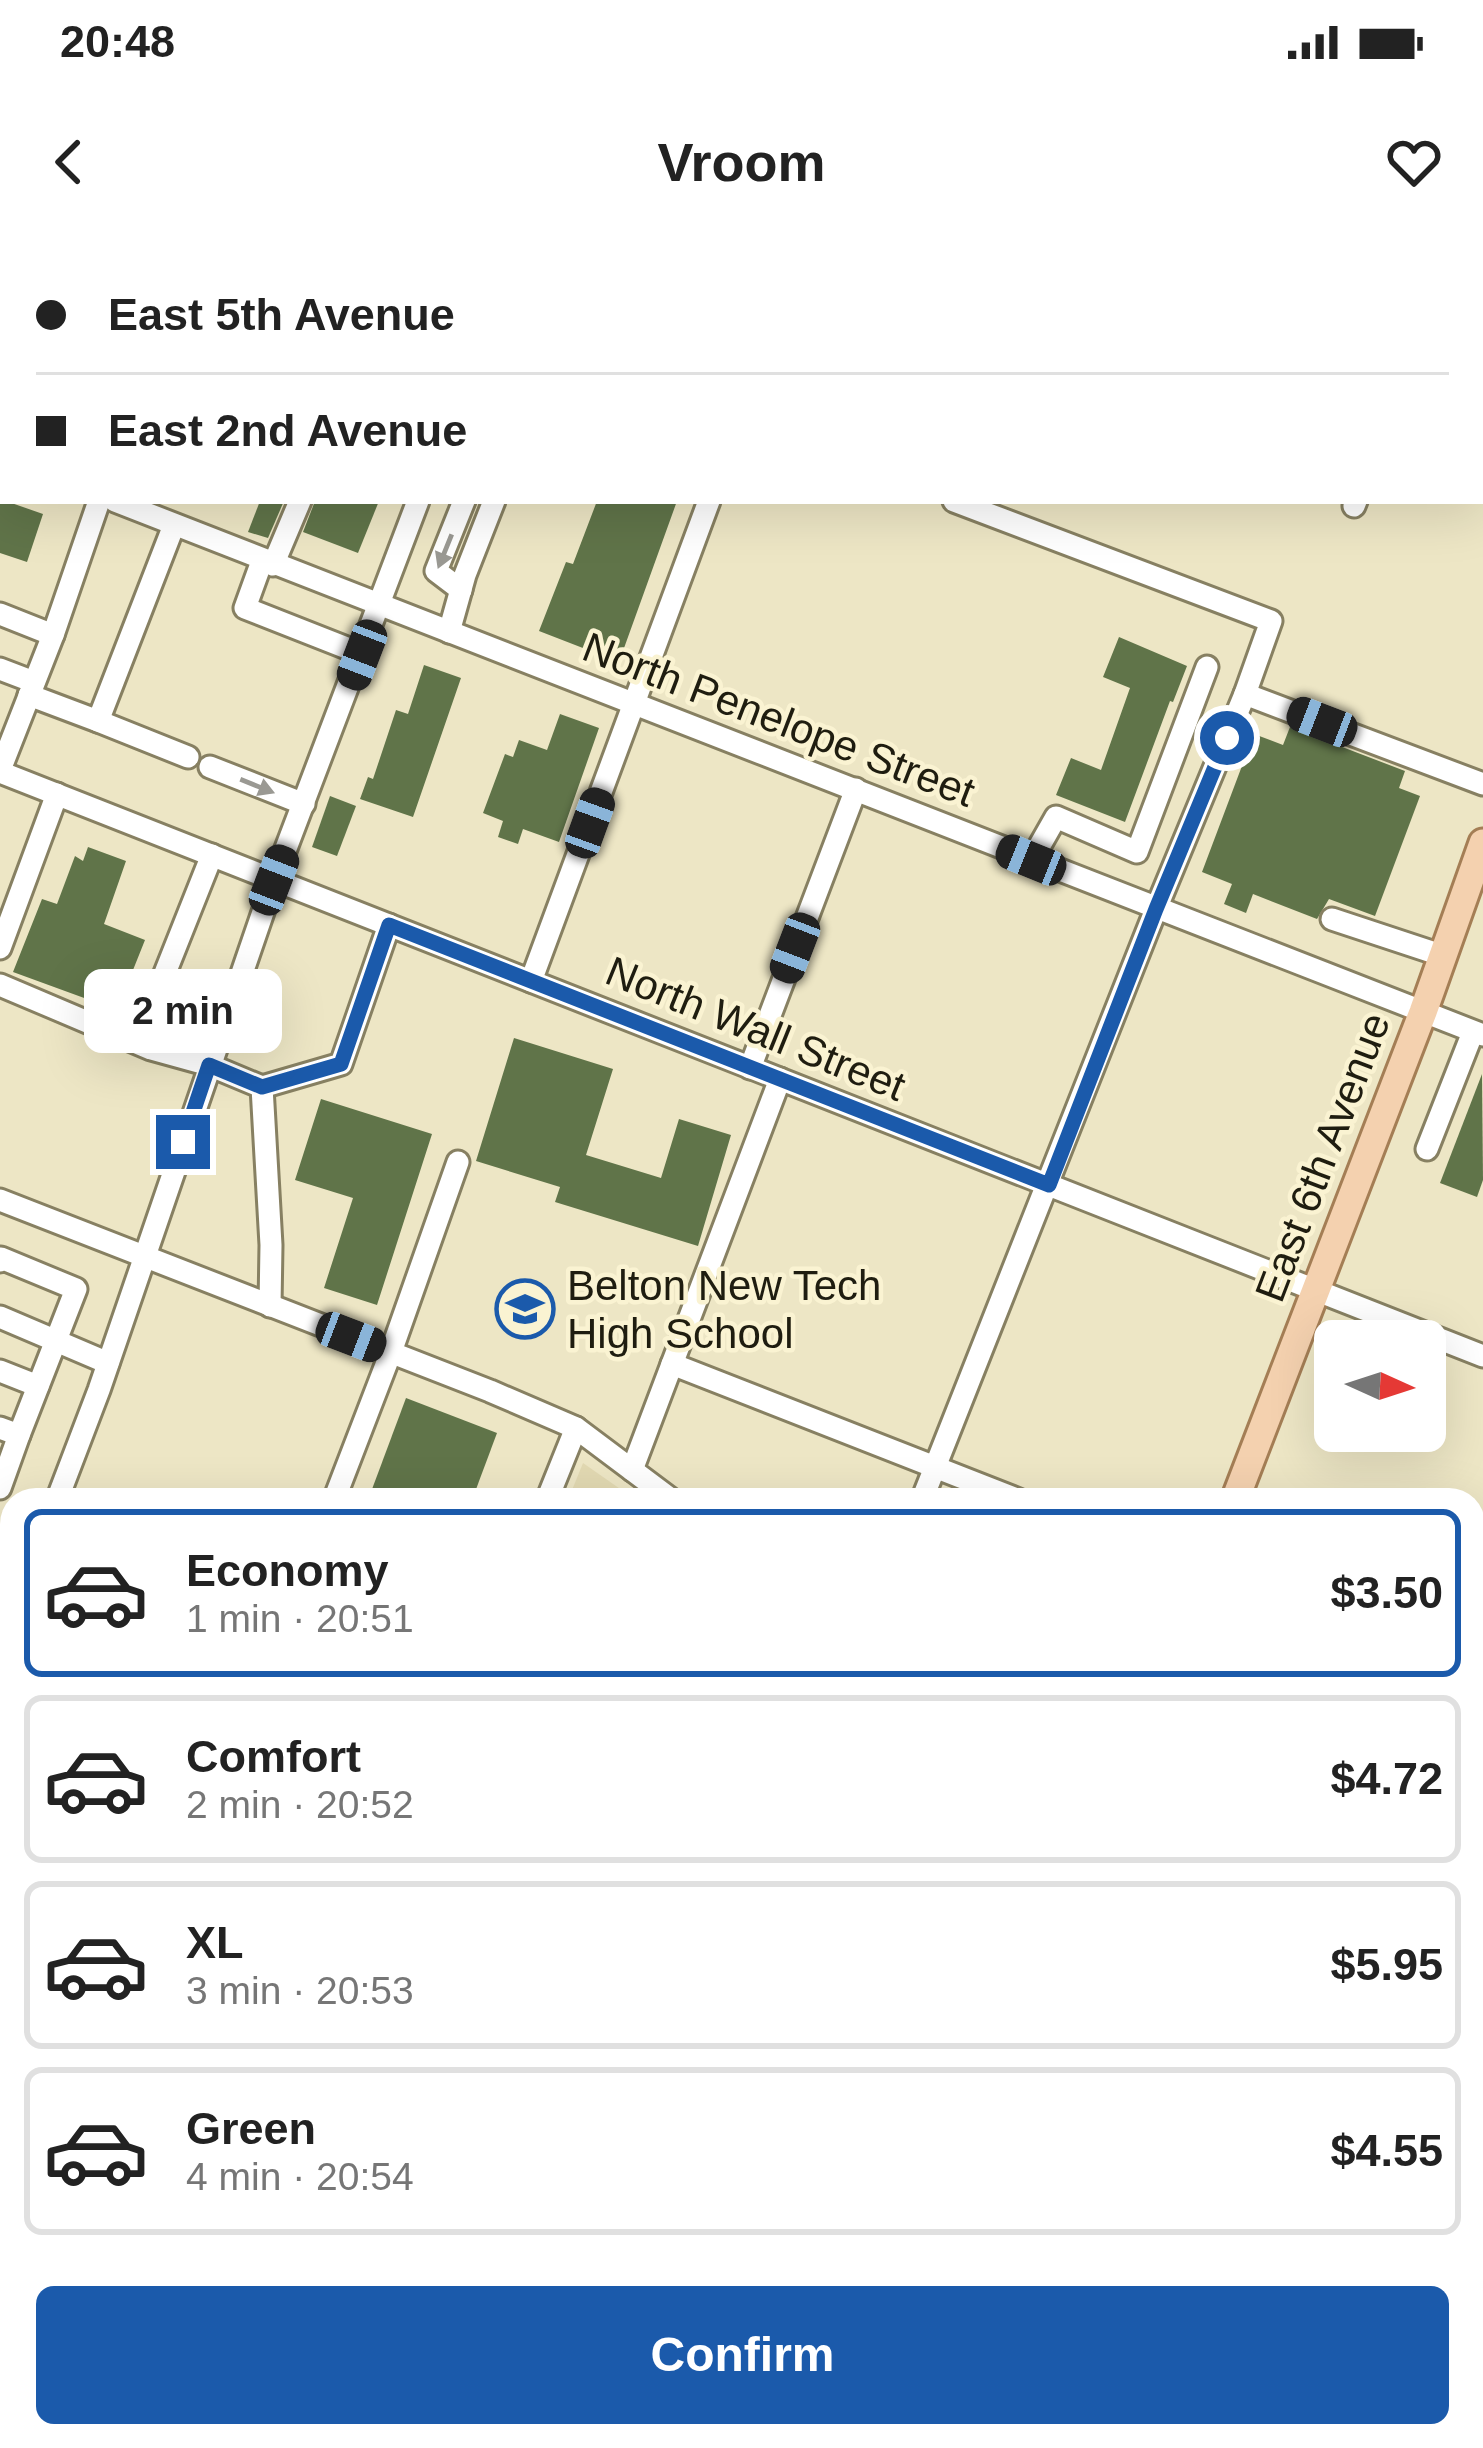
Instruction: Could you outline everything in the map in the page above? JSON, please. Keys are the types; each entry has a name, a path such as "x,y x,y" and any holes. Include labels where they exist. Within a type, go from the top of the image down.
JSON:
{"main road":[{"name":"East 6th Avenue","path":"1240,1488 1424,1012 1483,842"}],"street":[{"path":"0,771 9,720 32,689 99,504"},
{"name":"North Penelope Street","path":"122,504 1478,1033"},
{"path":"298,504 245,608 362,655"},
{"path":"62,1488 274,880 417,504"},
{"path":"461,590 436,571 463,504"},
{"path":"448,632 493,504"},
{"path":"531,981 708,504"},
{"path":"927,1488 1271,621 968,504"},
{"path":"98,721 174,525"},
{"path":"0,614 53,635"},
{"path":"1031,860 1056,817 1137,852 1207,667"},
{"path":"0,669 98,721 188,758"},
{"path":"1245,694 1483,784"},
{"path":"210,767 304,804"},
{"path":"1169,767 1209,783"},
{"name":"North Wall Street","path":"0,771 1483,1356"},
{"path":"750,1068 856,789"},
{"path":"0,948 56,794"},
{"path":"138,1041 212,855"},
{"path":"1332,919 1444,956"},
{"path":"0,985 151,1048 262,1087 341,1064 389,925"},
{"path":"1427,1149 1478,1033"},
{"path":"632,1470 780,1079"},
{"path":"262,1087 271,1306"},
{"path":"339,1488 458,1162"},
{"path":"0,1199 576,1428 656,1488"},
{"path":"0,1262 2,1258 76,1289 38,1386 10,1431 0,1488"},
{"path":"0,1317 108,1363"},
{"path":"672,1364 988,1488"},
{"path":"0,1370 38,1386"},
{"path":"553,1488 576,1428"}],"shaded area":[{"path":"583,1463 619,1488 573,1488"}],"building":[{"path":"0,504 43,514 27,562 0,553"},
{"path":"259,504 283,504 268,538 248,532"},
{"path":"314,504 378,504 358,553 303,532"},
{"path":"596,504 676,504 619,662 539,631 566,562 573,564"},
{"path":"1119,637 1187,666 1125,822 1056,795 1071,758 1101,770 1130,688 1103,677"},
{"path":"424,665 461,678 413,817 360,799 368,777 373,779 396,710 408,714"},
{"path":"560,714 599,728 559,842 523,829 518,844 498,837 503,821 483,813 505,754 513,757 519,740 547,750"},
{"path":"1290,727 1405,771 1399,788 1420,796 1375,916 1329,899 1317,919 1253,894 1246,913 1224,904 1232,884 1202,872 1254,734 1283,745"},
{"path":"330,796 356,806 337,856 312,847"},
{"path":"88,847 126,861 104,924 145,940 117,1010 13,972 42,899 57,904 75,856 83,861"},
{"path":"514,1038 613,1069 586,1155 661,1178 679,1119 731,1135 698,1246 555,1202 560,1187 476,1161"},
{"path":"1482,1074 1483,1180 1477,1197 1440,1183"},
{"path":"321,1099 432,1134 377,1305 324,1288 353,1198 295,1180"},
{"path":"406,1398 497,1433 476,1488 372,1488"}],"place":[{"name":"Belton New Tech High School","path":"525,1309"}],"route":[{"path":"183,1142 209,1065 262,1087 341,1064 389,925 1049,1185 1227,738"}]}
